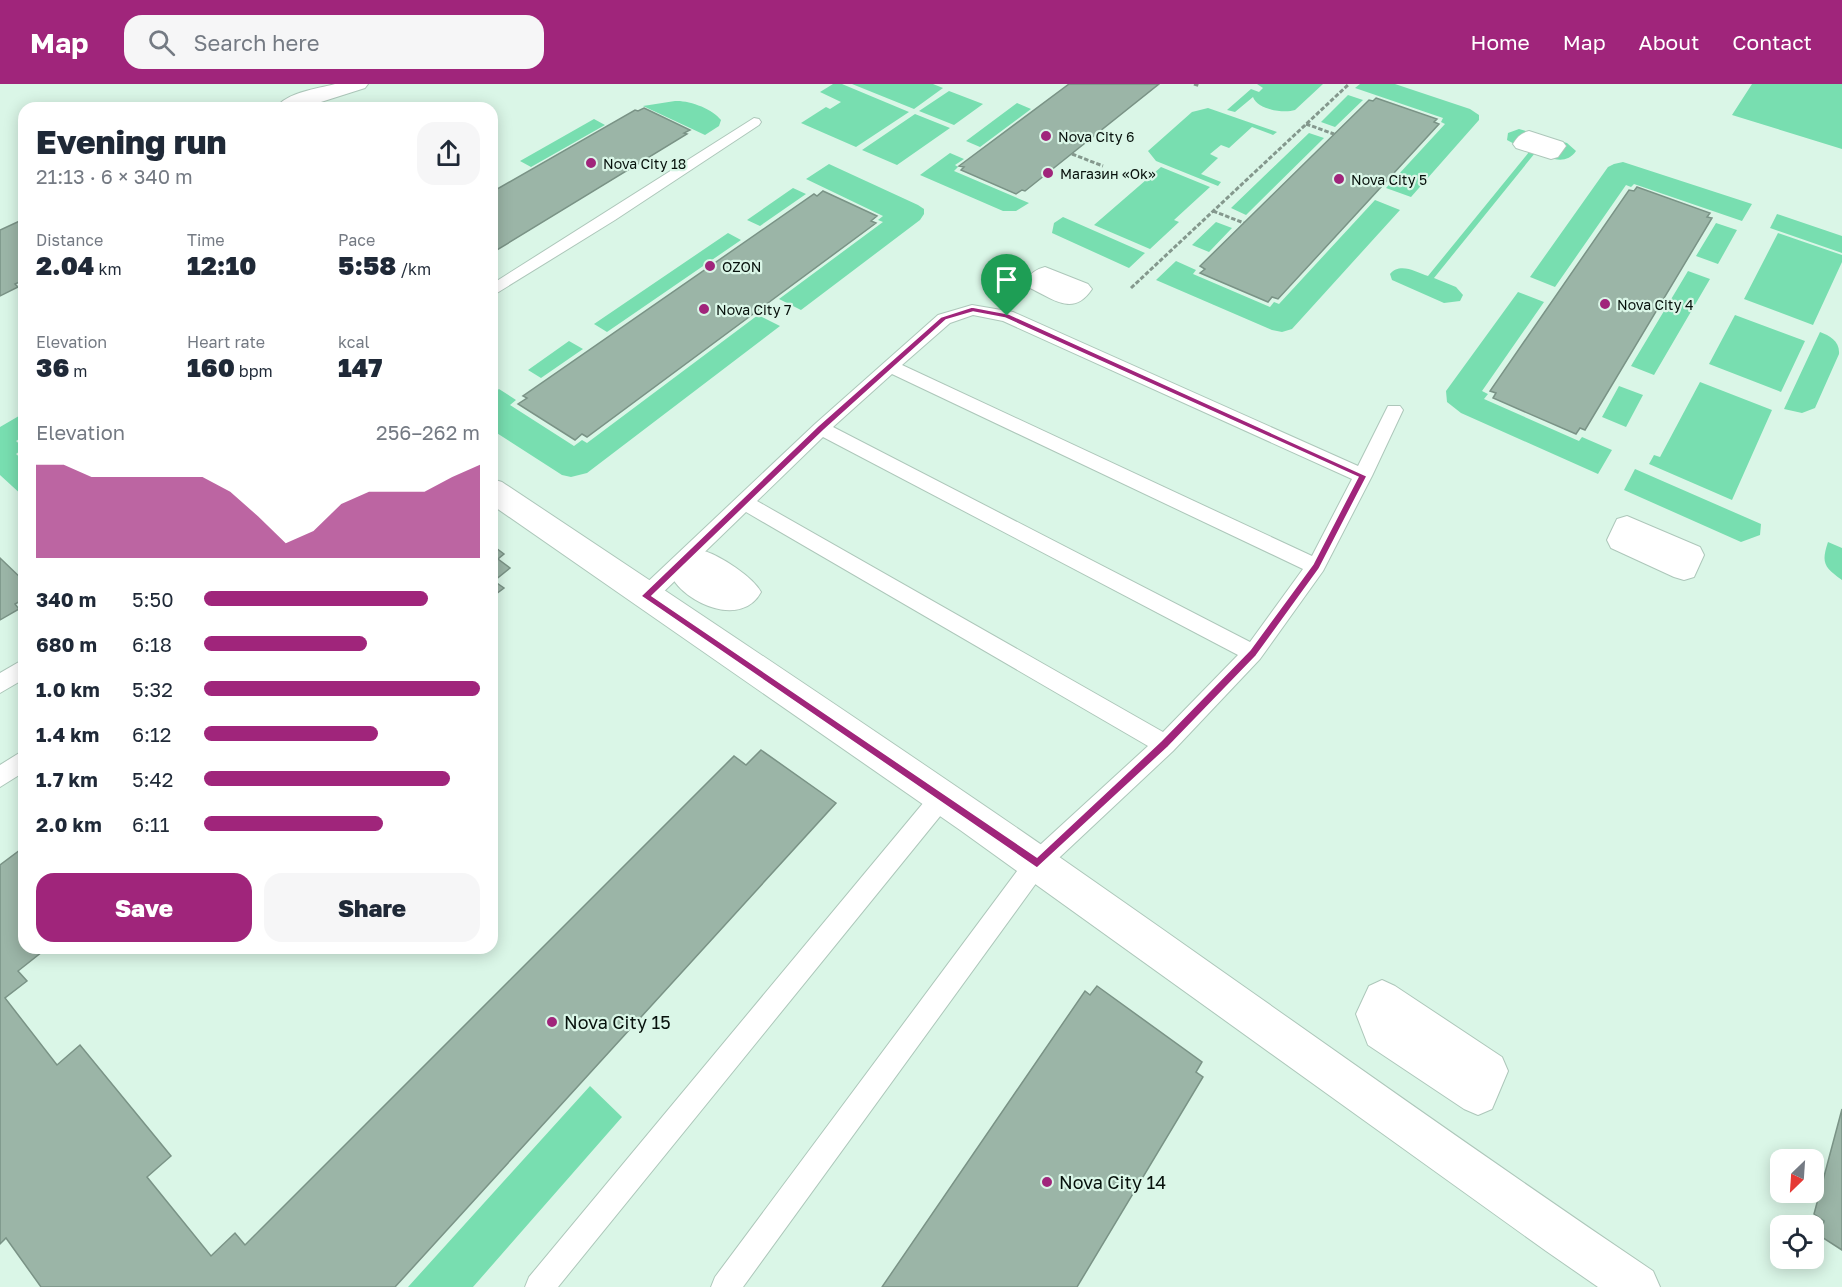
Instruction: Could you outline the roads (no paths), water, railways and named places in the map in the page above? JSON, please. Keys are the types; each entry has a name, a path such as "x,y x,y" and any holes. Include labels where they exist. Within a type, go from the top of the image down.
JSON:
{"street":[{"path":"297,102 358,84"},
{"path":"498,494 1037,863 1323,1065 1491,1189 1637,1287"}],"lane":[{"path":"498,287 754,122"},
{"path":"646,596 821,428 890,366 944,319 972,310 1007,316 1363,476"},
{"path":"890,366 1316,566"},
{"path":"725,1287 1037,863 1165,744 1253,653 1316,566 1394,410"},
{"path":"821,428 1253,653"},
{"path":"746,502 1165,744"},
{"path":"0,684 18,672"},
{"path":"0,777 18,764"},
{"path":"539,1287 942,797"}],"place":[{"name":"Nova City 6","path":"1046,136"},
{"name":"Nova City 18","path":"591,163"},
{"name":"Магазин «Ok»","path":"1048,173"},
{"name":"Nova City 5","path":"1339,179"},
{"name":"OZON","path":"710,266"},
{"name":"Nova City 4","path":"1605,304"},
{"name":"Nova City 7","path":"704,309"},
{"name":"Nova City 15","path":"552,1022"},
{"name":"Nova City 14","path":"1047,1182"}]}
